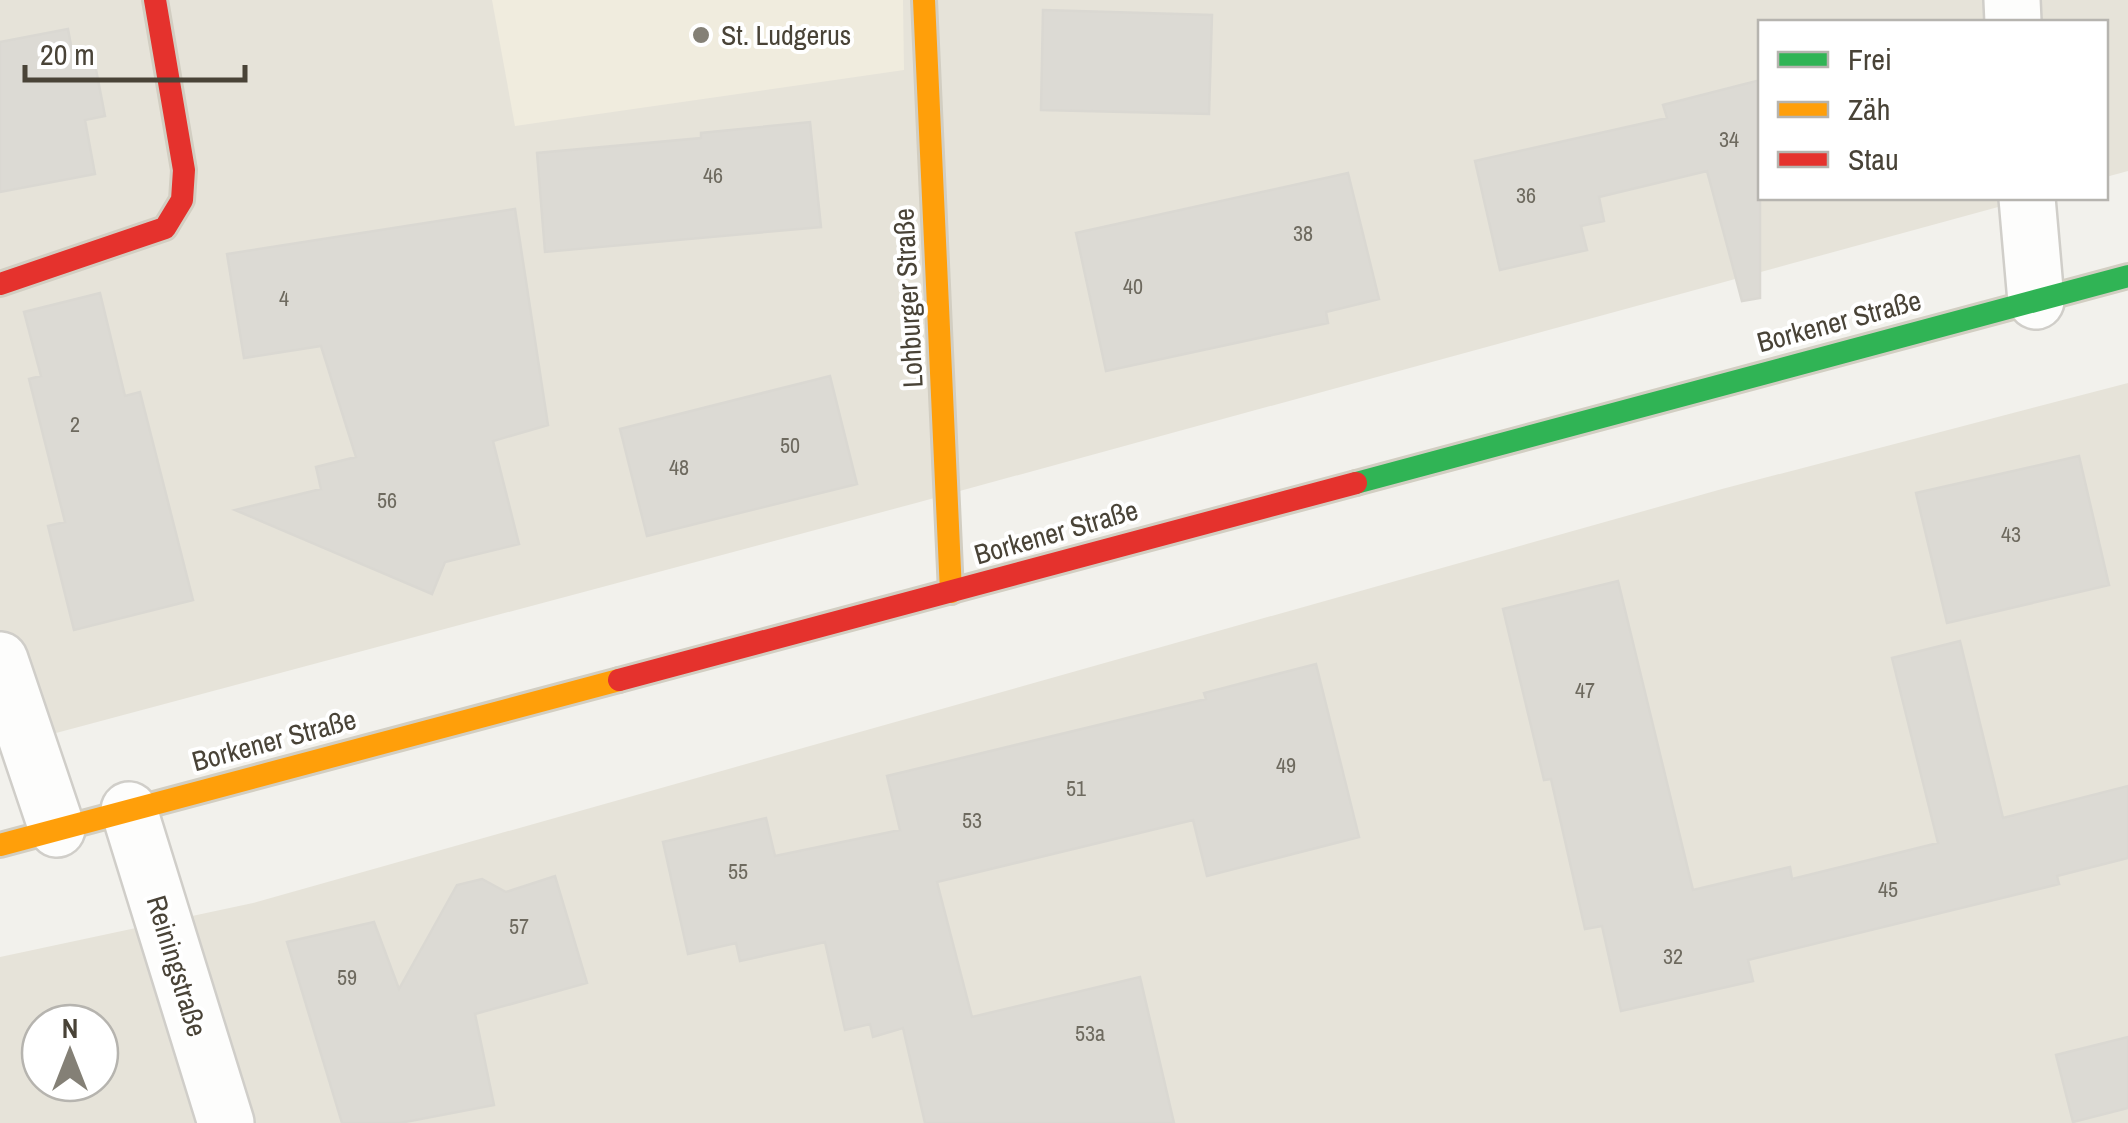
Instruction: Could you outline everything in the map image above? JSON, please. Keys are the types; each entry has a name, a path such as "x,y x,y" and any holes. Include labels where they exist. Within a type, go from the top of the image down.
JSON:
{"street":[{"path":"0,284 165,228 182,200 184,170 155,0"},
{"name":"Lohburger Straße","path":"924,0 951,592"},
{"path":"2027,200 2036,300"},
{"name":"Borkener Straße","path":"0,844 2128,276"},
{"path":"0,660 57,829"},
{"name":"Reiningstraße","path":"129,810 226,1123"}],"shaded area":[{"path":"0,0 2128,0 2128,171 2108,176 2108,20 1758,20 1758,200 2024,200 0,748"},
{"name":"St. Ludgerus","path":"492,0 903,0 904,70 515,126"},
{"path":"2128,383 2128,1123 0,1123 0,957 253,903 1722,489"}],"building":[{"path":"1043,10 1212,15 1209,114 1041,110"},
{"path":"68,29 73,57 93,54 105,116 85,120 95,174 0,192 0,42"},
{"path":"1758,81 1760,298 1742,301 1707,171 1599,197 1604,221 1581,226 1587,250 1500,270 1475,161 1667,118 1663,105"},
{"path":"810,122 821,227 545,252 537,153 701,138 701,133"},
{"path":"1348,173 1379,299 1326,312 1328,323 1106,371 1076,233"},
{"path":"515,209 548,425 493,441 519,544 445,562 432,594 235,510 321,489 316,467 356,457 321,346 244,358 227,254"},
{"path":"100,293 125,396 140,392 193,600 74,630 48,526 65,522 29,379 41,376 24,312"},
{"path":"830,376 857,484 647,536 620,429"},
{"path":"2079,456 2109,585 1947,623 1916,493"},
{"path":"1618,581 1693,890 1790,867 1792,879 1938,843 1892,658 1960,641 2003,818 2128,786 2128,858 2057,876 2059,884 1748,960 1753,981 1621,1011 1602,926 1585,929 1551,779 1544,780 1503,609"},
{"path":"1316,664 1359,837 1207,876 1193,820 937,882 972,1017 1140,977 1174,1123 925,1123 903,1028 873,1037 870,1024 845,1030 825,942 740,961 736,943 688,954 663,842 766,818 775,856 900,830 887,776 1206,699 1204,693"},
{"path":"555,876 587,983 475,1014 494,1105 400,1123 342,1123 287,942 374,922 399,989 457,885 482,879 506,892"},
{"path":"2128,1037 2128,1108 2073,1122 2056,1055"}],"traffic: fast":[{"path":"1356,483 2128,276"}],"traffic: slow":[{"path":"924,0 951,592"},
{"path":"0,845 619,680"}],"traffic: jam":[{"path":"0,284 165,228 182,200 184,170 155,0"},
{"path":"619,680 1356,483"}],"place":[{"name":"St. Ludgerus","path":"701,35"}]}
